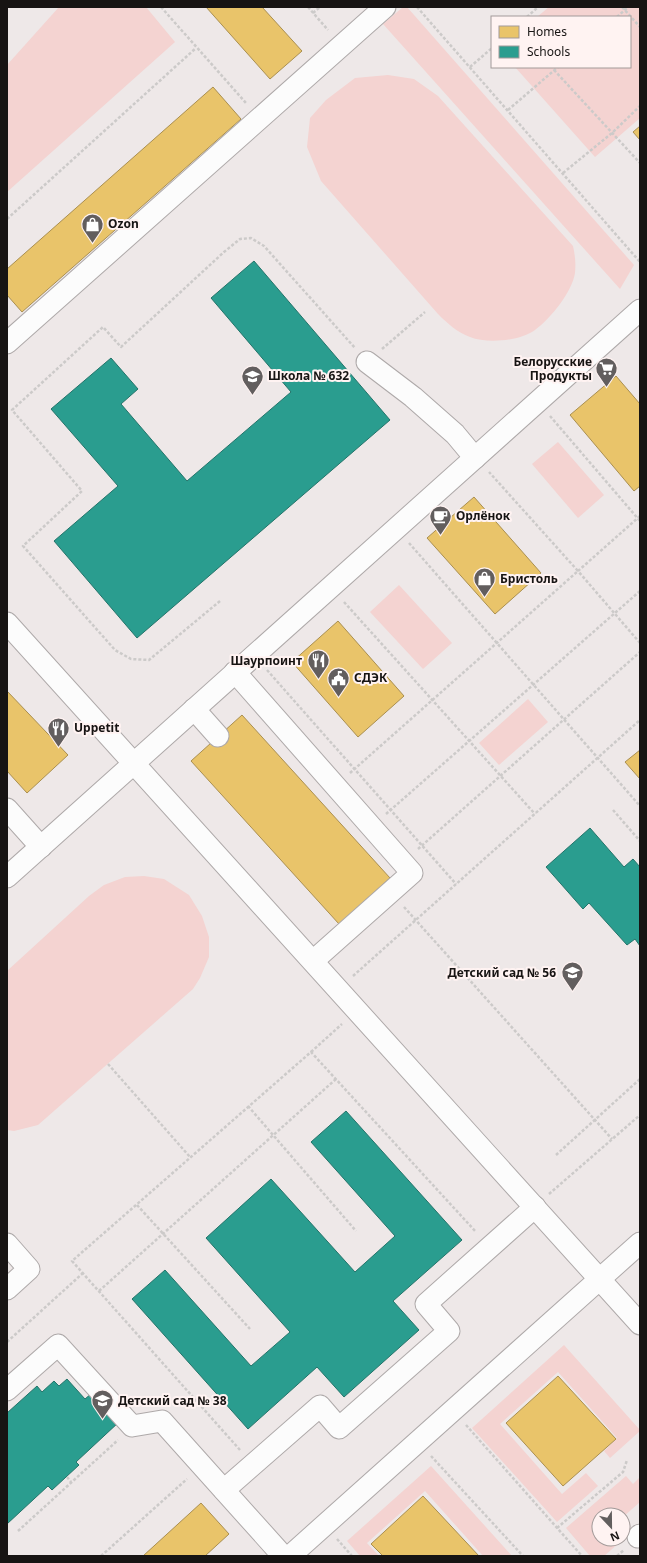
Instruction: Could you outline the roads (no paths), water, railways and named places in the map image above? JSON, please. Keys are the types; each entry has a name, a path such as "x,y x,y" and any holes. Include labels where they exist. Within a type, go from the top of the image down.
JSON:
{"street":[{"path":"7,343 385,7"},
{"path":"7,877 396,529 481,463 636,321"},
{"path":"367,362 413,397 455,434 481,463"},
{"path":"8,627 134,763 357,1010 539,1203 600,1279 640,1324"},
{"path":"235,672 412,873 313,961"},
{"path":"194,709 218,736"},
{"path":"7,809 41,847"},
{"path":"224,1490 320,1406 339,1428 449,1331 426,1304 539,1203"},
{"path":"7,1244 29,1269 7,1289"},
{"path":"290,1556 640,1244"},
{"path":"7,1390 58,1345 132,1426 162,1421 283,1556"}],"place":[{"name":"Ozon","path":"92,244"},
{"name":"Белорусские Продукты","path":"607,388"},
{"name":"Школа № 632","path":"253,396"},
{"name":"Орлёнок","path":"441,536"},
{"name":"Бристоль","path":"484,598"},
{"name":"Шаурпоинт","path":"318,680"},
{"name":"СДЭК","path":"338,698"},
{"name":"Uppetit","path":"58,748"},
{"name":"Детский сад № 56","path":"572,992"},
{"name":"Детский сад № 38","path":"103,1420"}]}
